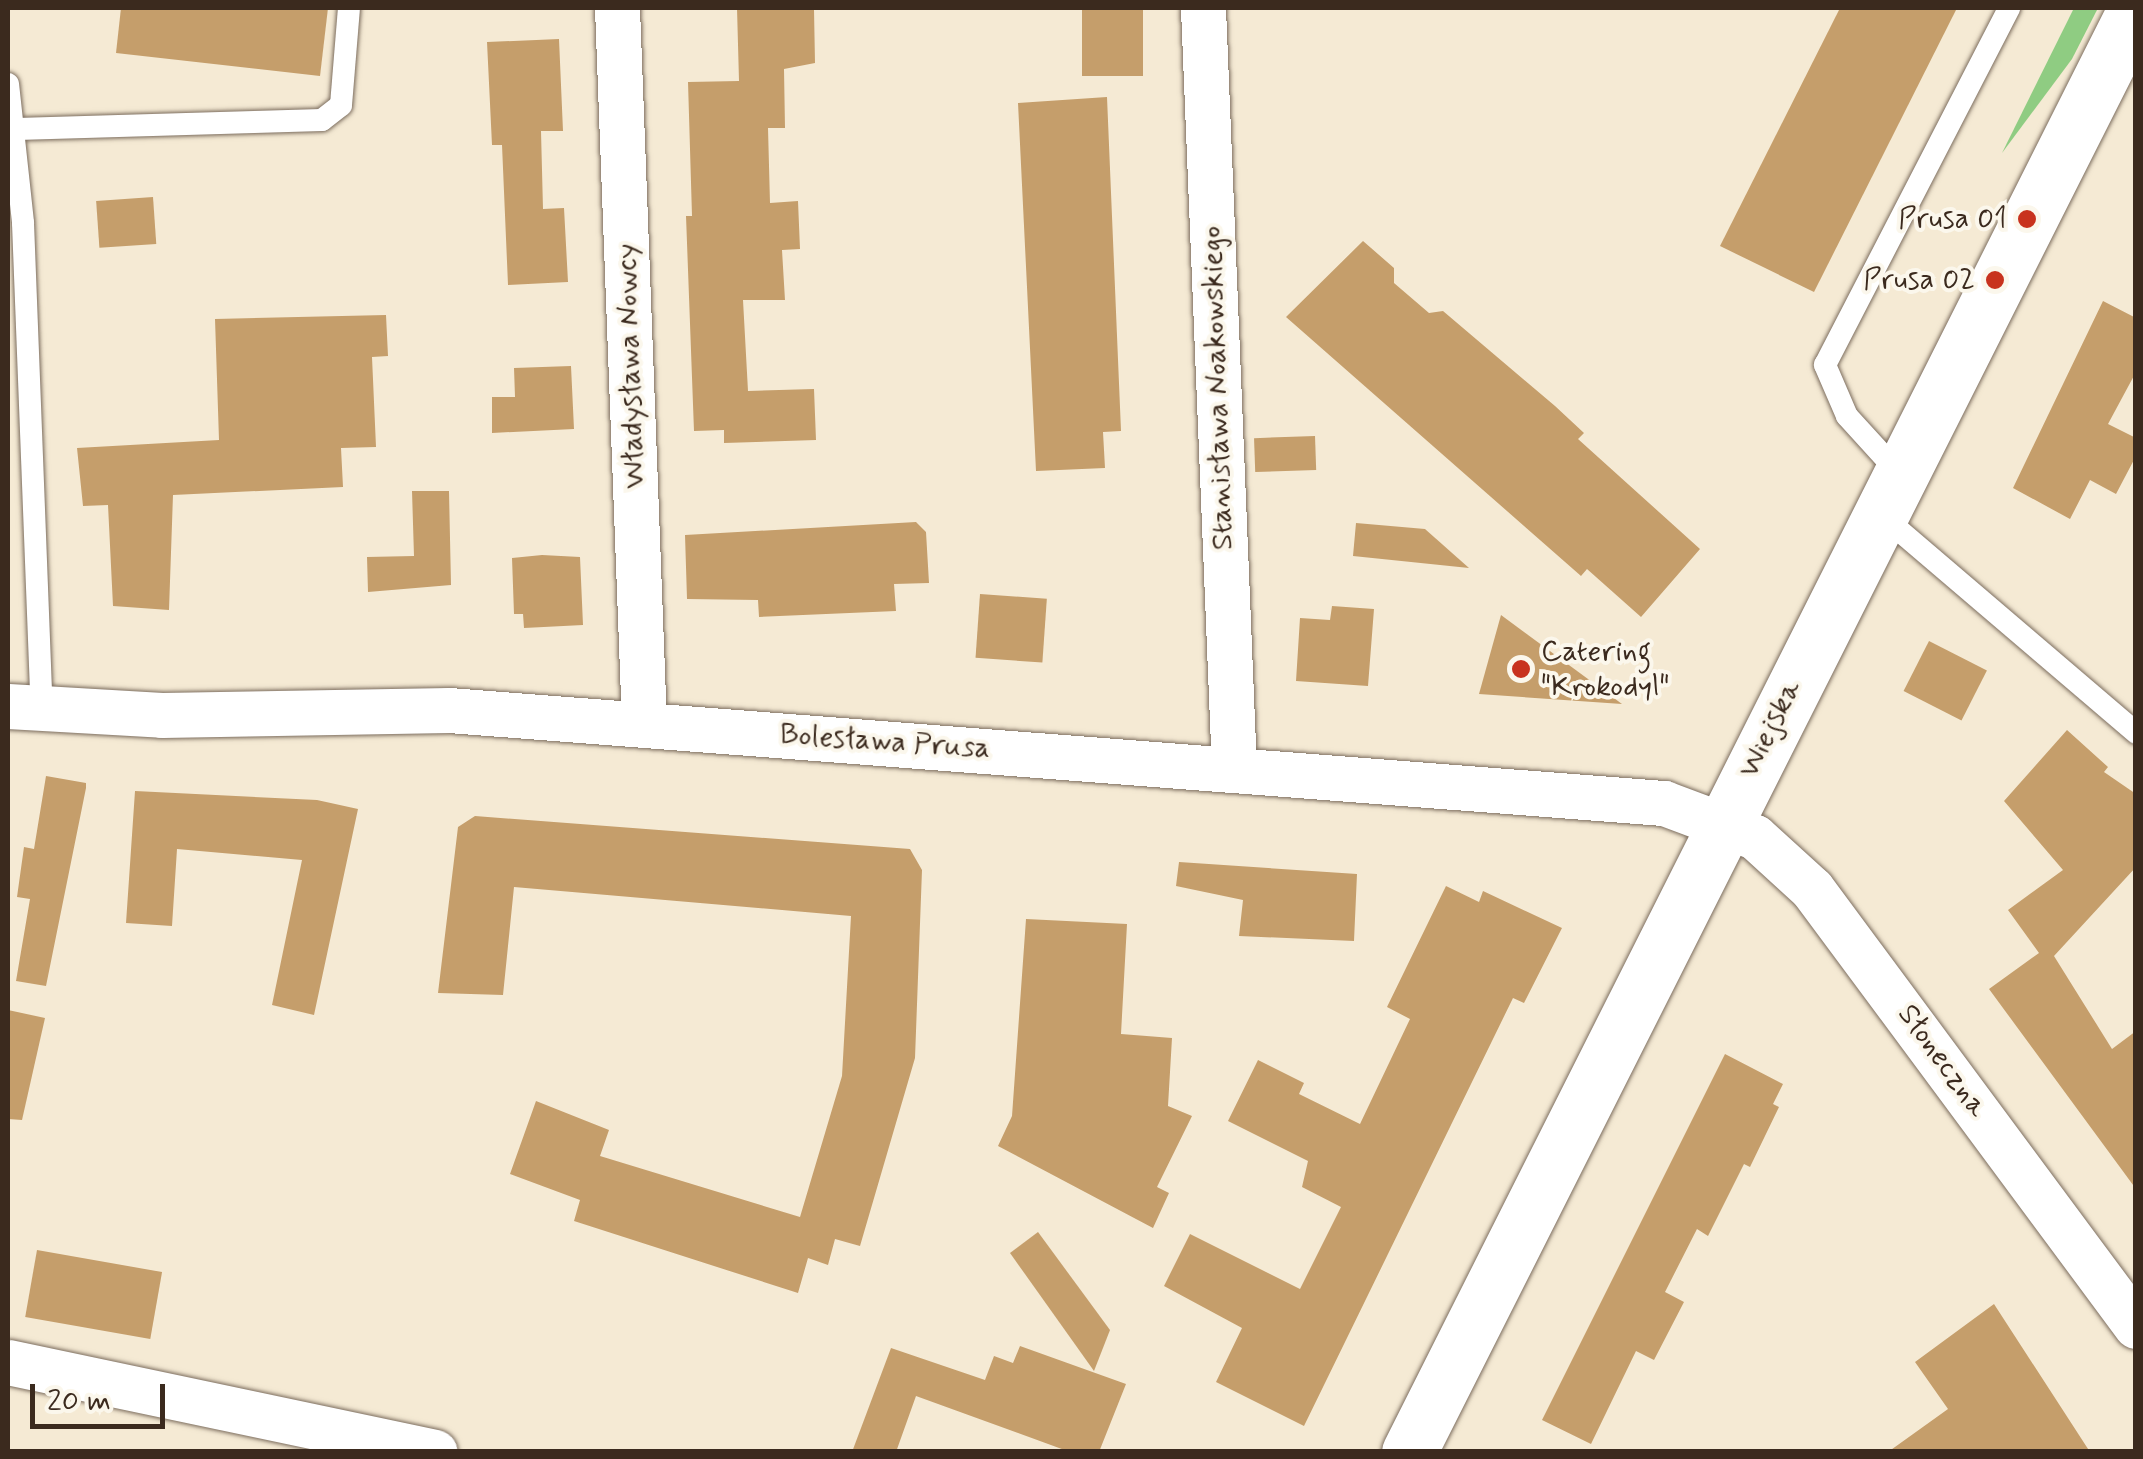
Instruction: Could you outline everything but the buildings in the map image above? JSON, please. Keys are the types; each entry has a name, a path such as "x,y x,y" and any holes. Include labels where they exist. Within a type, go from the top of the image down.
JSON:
{"street":[{"name":"Władysława Nowcy","path":"617,8 644,724"},
{"name":"Stanisława Noakowskiego","path":"1203,8 1234,768"},
{"name":"Wiejska","path":"1409,1452 1888,492 2136,8"},
{"name":"Bolesława Prusa","path":"25,707 177,715 400,709 644,724 1611,794 1724,821"},
{"name":"Słoneczna","path":"1724,821 1755,837 1832,912 2136,1326"},
{"path":"8,1362 435,1452"}],"lane":[{"path":"17,129 322,120 340,105 349,8"},
{"path":"2009,8 1825,364 1847,416 1888,492 2136,733"},
{"path":"8,84 17,129 25,707"}],"green space":[{"path":"2074,8 2098,8 2072,59 2002,153"}],"place":[{"name":"Prusa 01","path":"2027,219"},
{"name":"Prusa 02","path":"1995,280"},
{"name":"Catering \"Krokodyl\"","path":"1521,669"}]}
